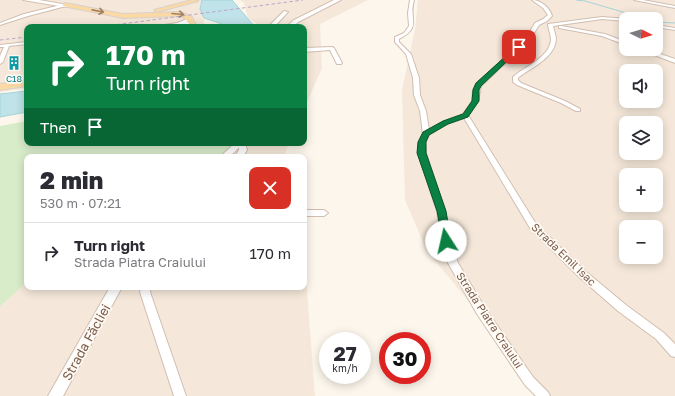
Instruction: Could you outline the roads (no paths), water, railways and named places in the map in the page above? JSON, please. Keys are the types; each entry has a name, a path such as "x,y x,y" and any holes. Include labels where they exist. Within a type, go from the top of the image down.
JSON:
{"main road":[{"path":"26,0 53,3 84,0"},
{"path":"292,24 338,0"},
{"path":"63,2 110,14 131,16 186,15 193,11"},
{"path":"131,16 193,11"},
{"path":"0,84 24,80"},
{"path":"0,87 24,83"}],"street":[{"name":"Strada Piatra Craiului","path":"412,0 410,17 412,30 398,38 397,42 408,54 416,78 417,95 423,111 426,134 422,142 422,153 441,211 446,241 453,263 481,311 529,381 544,396"},
{"path":"426,134 445,123 465,115 476,101 476,90 478,85 528,39 537,24 544,22 550,15 550,12 545,6 534,0"},
{"path":"636,0 675,7"},
{"path":"0,24 46,10 63,2"},
{"path":"26,15 53,3"},
{"path":"39,9 46,10"},
{"path":"178,24 193,11"},
{"path":"274,24 286,12"},
{"path":"550,25 602,18 619,19"},
{"path":"544,22 550,25 603,35 619,41"},
{"path":"550,25 554,40 549,50 541,59 520,73 515,78 515,81 578,110"},
{"path":"663,27 675,29"},
{"path":"0,46 24,43"},
{"path":"0,62 7,45"},
{"path":"307,50 332,48 339,63"},
{"path":"660,56 675,61"},
{"name":"Strada Emil Isac","path":"465,115 533,226 581,273 622,308 660,336 675,352"},
{"path":"228,154 237,146"},
{"path":"307,213 324,213"},
{"name":"Strada Făcliei","path":"55,396 114,290"},
{"path":"145,290 180,396"}],"water":[{"path":"202,0 232,0 252,24 222,24 204,18 200,9"},
{"path":"24,91 24,113 0,117 0,94"}],"waterway":[{"path":"576,0 585,1 623,12"},
{"path":"663,22 675,23"}],"railway":[{"path":"122,24 303,0"},
{"path":"0,40 24,37"}],"place":[{"name":"C18","path":"14,63"}]}
